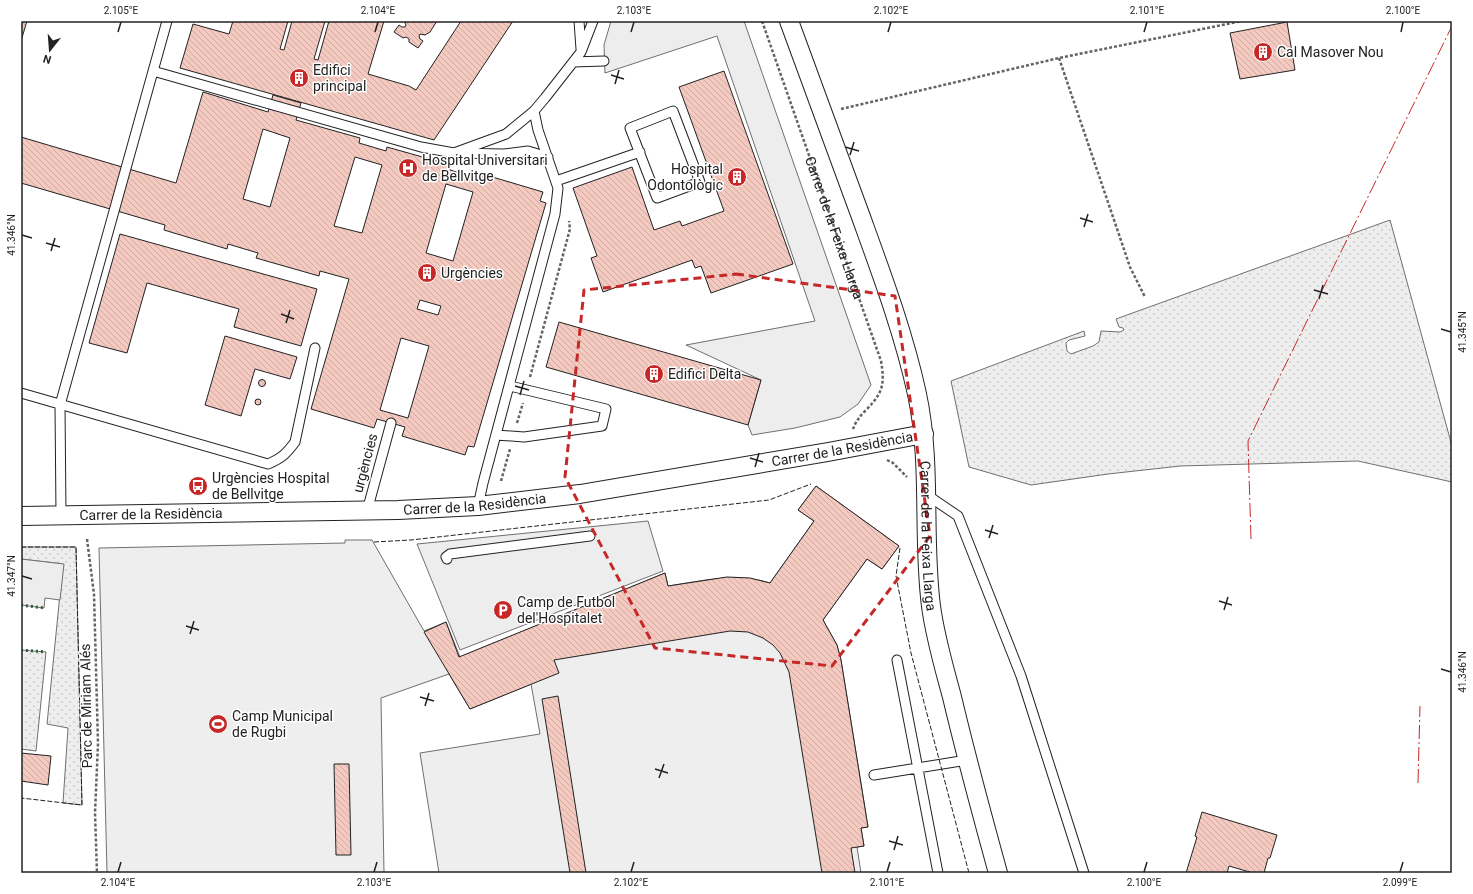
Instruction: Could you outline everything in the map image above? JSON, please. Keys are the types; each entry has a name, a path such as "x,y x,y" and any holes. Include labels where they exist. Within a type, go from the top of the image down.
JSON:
{"street":[{"name":"Carrer de la Feixa Llarga","path":"789,21 874,253 908,357 918,397 924,434 929,585 932,610 938,644 967,760 998,873"},
{"name":"Carrer de la Residència","path":"21,516 367,511 478,506 580,494 828,452 924,434"}],"lane":[{"path":"61,515 60,405 167,21"},
{"path":"579,21 581,52"},
{"path":"454,153 506,134 534,111 581,52 593,21"},
{"path":"573,62 604,61"},
{"path":"153,71 420,147 454,153 504,154 528,151 548,157"},
{"path":"478,506 555,214 558,188 538,130 534,111"},
{"path":"673,111 700,182 657,198 640,152 630,128 673,111"},
{"path":"556,181 640,152"},
{"path":"21,393 268,464 278,460 286,454 295,442 315,348"},
{"path":"496,435 524,437 602,426 606,409 510,386"},
{"name":"urgències","path":"367,511 391,423"},
{"path":"927,495 958,516 1020,676 1084,873"},
{"path":"447,559 446,557 450,554 590,536"},
{"path":"897,660 938,873"},
{"path":"874,775 967,760"}],"path":[{"name":"Carrer de la Feixa Llarga","path":"762,21 881,361 884,379 879,396 856,422 854,428"},
{"path":"823,113 1059,58 1242,21"},
{"path":"1059,58 1130,267 1145,297"},
{"name":"Parc de Miriam Alés","path":"87,539 94,594 98,744 96,813 97,873"}],"highlighted area":[{"path":"736,274 895,296 930,536 832,666 655,648 565,477 584,290"}],"shaded area":[{"path":"611,21 744,21 871,385 858,404 840,417 795,428 752,435 748,425 761,380 686,345 815,321 717,36 605,73 604,45"},
{"path":"1390,220 1452,446 1452,482 1358,461 1180,466 1031,485 969,467 951,381 1084,331 1085,336 1069,340 1066,343 1067,351 1071,354 1093,346 1099,342 1101,331 1120,332 1124,330 1123,328 1119,327 1116,319"},
{"path":"816,486 899,546 882,569 867,559 823,620 837,645 841,660 868,827 861,828 864,846 857,847 861,873 439,873 420,753 540,734 531,684 470,709 449,674 381,698 384,873 107,873 99,548 345,543 345,540 372,540 424,631 446,622 460,657 665,573 668,586 719,578 744,578 770,583 814,521 798,510"},
{"name":"Camp de Futbol del'Hospitalet","path":"648,521 663,571 460,650 417,544"},
{"path":"21,547 76,547 82,805 63,803 68,728 47,724 63,564 21,559"},
{"path":"21,559 64,564 60,600 45,598 44,608 21,605"},
{"path":"21,650 46,652 36,751 21,749"}],"building":[{"path":"21,21 27,21 21,41"},
{"name":"Edifici principal","path":"233,21 288,21 280,49 284,50 292,21 325,21 314,59 318,60 329,21 384,21 368,74 409,86 416,90 461,21 513,21 434,140 180,68 193,24 229,34"},
{"name":"Edifici principal","path":"404,21 437,21 430,32 425,35 420,34 420,39 423,41 418,48 409,42 409,39 406,37 403,38 394,32 399,25 405,27 406,25"},
{"name":"Cal Masover Nou","path":"1287,22 1295,70 1240,79 1230,33"},
{"name":"Hospital Odontològic","path":"724,71 793,264 711,293 701,266 695,268 692,260 603,292 591,258 597,256 573,188 632,167 654,230 680,221 682,226 724,211 679,87"},
{"name":"Urgències","path":"203,92 268,112 273,95 301,103 296,120 360,138 359,143 386,151 387,147 451,165 450,170 477,178 479,173 543,192 540,201 546,203 474,447 468,446 465,455 402,436 405,427 377,419 374,428 311,409 349,279 320,271 319,276 256,258 258,253 228,244 227,249 164,230 165,225 21,183 21,137 176,183","holes":["263,129 290,138 270,207 243,199","355,157 382,165 362,233 334,226","446,184 473,192 453,261 426,253","420,300 441,306 438,315 417,309","401,338 429,346 408,418 380,410"]},
{"path":"120,234 317,289 301,346 234,327 239,309 147,283 127,353 89,343"},
{"name":"Edifici Delta","path":"559,322 761,380 748,425 546,367"},
{"path":"225,336 297,357 290,379 255,369 241,416 205,405"},
{"path":"262,379 265,380 265,386 262,387 259,386 258,383 259,380"},
{"path":"258,399 261,402 258,405 255,402"},
{"path":"816,486 899,546 882,569 867,559 823,620 837,645 841,660 868,827 861,828 864,846 851,848 855,873 822,873 789,672 780,653 773,645 763,638 748,632 730,631 554,660 559,673 470,709 424,632 446,622 459,657 665,573 668,586 727,577 750,578 770,583 814,521 798,510"},
{"path":"558,696 586,873 570,873 542,699"},
{"path":"21,753 51,756 48,785 21,781"},
{"path":"334,764 349,764 351,855 336,855"},
{"path":"1202,812 1277,835 1264,873 1253,873 1229,866 1227,873 1186,873 1197,837 1195,836"}],"hedge":[{"path":"21,605 44,608"},
{"path":"21,650 46,652"}],"fence":[{"path":"374,542 411,540 769,500 811,484"},
{"path":"21,547 76,547 82,805 21,798"},
{"path":"900,548 896,576 911,653 969,873"}],"power":[{"path":"1251,539 1248,441 1452,26"},
{"path":"1418,783 1420,706"}],"place":[{"name":"Cal Masover Nou","path":"1263,52"},
{"name":"Edifici principal","path":"299,78"},
{"name":"Hospital Universitari de Bellvitge","path":"408,168"},
{"name":"Hospital Odontològic","path":"737,177"},
{"name":"Urgències","path":"427,273"},
{"name":"Edifici Delta","path":"654,374"},
{"name":"Urgències Hospital de Bellvitge","path":"198,486"},
{"name":"Camp de Futbol del'Hospitalet","path":"503,610"},
{"name":"Camp Municipal de Rugbi","path":"218,724"}]}
